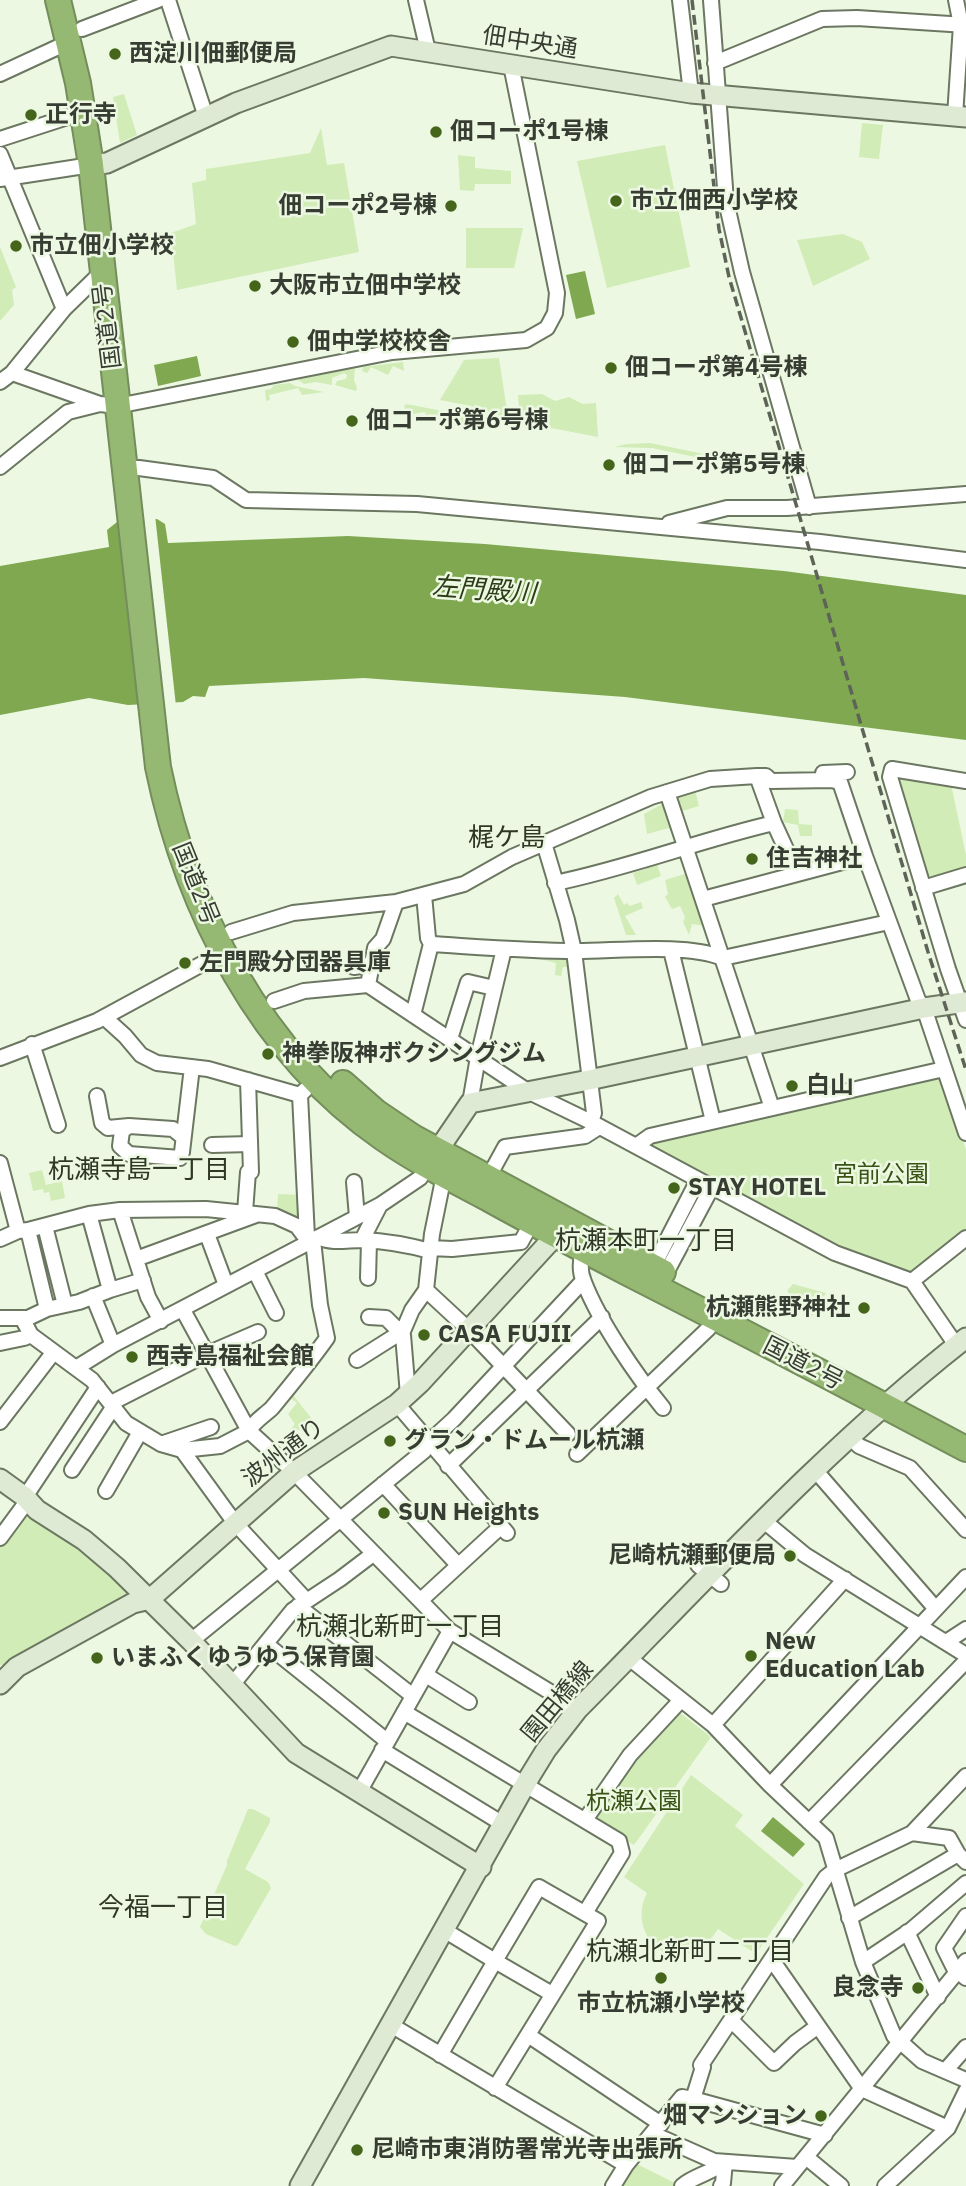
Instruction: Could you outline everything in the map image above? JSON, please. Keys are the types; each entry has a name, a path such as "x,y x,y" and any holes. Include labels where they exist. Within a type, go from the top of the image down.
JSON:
{"highway":[{"name":"国道2号","path":"58,0 76,36 99,111 102,272 116,404 132,468 162,741 163,791 180,852 204,914 306,1044 346,1086 435,1163 488,1178 560,1228 583,1250 715,1318 966,1431"},
{"name":"国道2号","path":"74,0 83,112 99,164 116,404"},
{"name":"国道2号","path":"227,942 263,1015 289,1049 308,1087 366,1125 560,1228 660,1270 890,1399 966,1449"}],"street":[{"path":"0,74 76,36 158,0"},
{"path":"169,0 206,117"},
{"path":"416,0 428,51"},
{"path":"680,0 691,93"},
{"path":"711,0 728,213 741,272 809,507"},
{"path":"956,0 964,25 960,117"},
{"path":"715,63 822,19 857,18 964,25"},
{"name":"佃中央通","path":"99,164 236,103 384,47 428,51 691,93 960,117"},
{"path":"0,467 68,412 392,352 526,340 547,328 555,313 557,293 512,65"},
{"path":"0,139 83,112"},
{"path":"0,154 4,178 64,309"},
{"path":"4,178 99,164"},
{"path":"102,272 64,309 6,377 116,404"},
{"path":"132,468 213,478 246,500 417,504 820,542 966,560"},
{"path":"657,526 727,508 809,507 966,494"},
{"path":"470,1103 924,1008 964,1008 923,888 890,777 892,769 966,781"},
{"path":"0,1058 104,1017 227,942 292,913 396,902 464,884 544,843 667,792 710,779 847,772"},
{"path":"762,776 774,824 797,873"},
{"path":"762,776 771,781 840,782 864,856 918,1000 924,1008 966,1133"},
{"path":"667,792 772,1108"},
{"path":"555,883 686,848 718,836 774,824"},
{"path":"488,1178 505,1147 585,1136 595,1125 574,951 544,843"},
{"path":"703,900 864,856"},
{"path":"923,888 966,875"},
{"path":"413,1015 431,944 428,938 425,895"},
{"path":"368,985 375,948 383,939 396,902"},
{"path":"431,944 574,951 671,950 712,954 723,958 889,922"},
{"path":"76,1368 113,1345 380,1205 420,1178 435,1163 470,1103 478,1057 504,949"},
{"path":"671,950 713,1121"},
{"path":"354,967 374,964"},
{"path":"450,1039 468,982 494,988"},
{"path":"274,1001 304,991 368,985 529,1092 835,1253 912,1281 963,1346"},
{"path":"22,1318 31,1335 92,1380 126,1423 161,1444 182,1450 220,1446 249,1431 264,1417 333,1334 320,1305 312,1239 308,1087 248,1080 192,1067 157,1063 141,1055 104,1017"},
{"path":"32,1044 57,1101 58,1125"},
{"path":"129,1126 122,1131 120,1146 129,1154 180,1158 192,1067"},
{"path":"636,1146 650,1136 944,1069"},
{"path":"248,1080 251,1172 248,1172 252,1212"},
{"path":"97,1096 102,1123 108,1128 129,1126 173,1129 184,1137"},
{"path":"212,1144 250,1144"},
{"path":"0,1163 47,1309"},
{"path":"358,1360 401,1332 426,1290 435,1163"},
{"path":"660,1270 698,1180"},
{"path":"354,1182 357,1217"},
{"path":"660,1270 712,1187"},
{"path":"368,1278 366,1241 380,1205"},
{"path":"0,1239 89,1214 120,1210 206,1209 275,1216 297,1226 312,1239 410,1245 430,1250 521,1242 526,1233"},
{"path":"120,1210 148,1297 161,1321"},
{"path":"136,1259 207,1234 252,1212"},
{"path":"89,1214 110,1290"},
{"path":"45,1226 65,1305"},
{"name":"波州通り","path":"2,1678 133,1603 150,1599 294,1472 402,1399 469,1330 560,1228"},
{"path":"207,1234 226,1285"},
{"path":"912,1281 966,1238"},
{"path":"583,1250 580,1263 583,1281 646,1388 663,1408"},
{"path":"256,1271 276,1313"},
{"path":"0,1318 28,1318 47,1309 143,1280"},
{"path":"191,1641 424,1451 429,1442 583,1281"},
{"path":"426,1290 469,1330 568,1434"},
{"path":"93,1296 113,1345"},
{"path":"183,1310 249,1431 294,1472 450,1632 578,1709"},
{"path":"369,1317 386,1318 401,1332 404,1343 402,1399 429,1442 502,1532 458,1565 421,1601"},
{"path":"449,1466 602,1317"},
{"path":"577,1454 708,1329 715,1318"},
{"path":"72,1470 112,1404 207,1354 258,1332"},
{"path":"0,1343 31,1335"},
{"name":"園田橋線","path":"300,2186 525,1785 546,1751 578,1709 710,1574 890,1399 963,1346"},
{"path":"0,1422 53,1353"},
{"path":"0,1538 97,1387"},
{"path":"161,1444 211,1427"},
{"path":"106,1491 139,1433"},
{"path":"850,1437 859,1446 910,1468 966,1530"},
{"path":"182,1450 235,1523 302,1603 413,1696"},
{"path":"815,1470 936,1609"},
{"path":"0,1479 27,1498 37,1510 84,1540 150,1599 296,1752 481,1867"},
{"path":"383,1484 458,1565"},
{"path":"764,1521 805,1555 921,1626 966,1658 809,1822"},
{"path":"232,1685 293,1610 373,1554"},
{"path":"770,1785 966,1577"},
{"path":"713,1725 845,1579"},
{"path":"946,1642 966,1629"},
{"path":"359,1792 450,1632"},
{"path":"266,1644 385,1746 503,1824"},
{"path":"629,1658 713,1725 770,1785 826,1838 863,1962 889,2027 900,2043 922,2061 966,2080"},
{"path":"426,1675 469,1702"},
{"path":"585,1820 630,1755 681,1700"},
{"path":"404,1712 619,1841 622,1853 585,1913"},
{"path":"693,2099 703,2067 701,2065 826,1877 835,1870 912,1833 966,1776"},
{"path":"849,1918 962,1858 950,1838 912,1833"},
{"path":"863,1962 907,1932 966,1882"},
{"path":"440,2055 539,1887 585,1913 598,1921 495,2088"},
{"path":"782,2186 963,1970 944,1948 966,1916"},
{"path":"444,1930 552,1994"},
{"path":"907,1932 938,1997"},
{"path":"772,1961 862,2089 948,2128"},
{"path":"731,2020 774,2063 818,2026"},
{"path":"391,2025 626,2165"},
{"path":"528,2035 657,2129 714,2161 802,2162 841,2186"},
{"path":"945,2071 966,2047"},
{"path":"885,2186 948,2128 966,2091"},
{"path":"613,2186 626,2165 682,2097 825,2135"},
{"path":"682,2186 725,2162"},
{"path":"721,2186 725,2162"}],"green space":[{"path":"124,94 137,135 120,143 113,97"},
{"path":"862,123 883,125 879,159 859,157"},
{"path":"321,128 327,165 344,163 359,252 177,290 171,233 196,224 192,183 206,180 206,169 310,153"},
{"path":"665,145 690,267 607,288 577,161"},
{"path":"458,155 475,157 475,168 511,171 511,184 475,184 474,191 460,190"},
{"path":"466,228 523,228 514,268 466,268"},
{"path":"843,234 862,242 870,259 813,286 797,240"},
{"path":"0,247 16,287 12,290 14,305 0,321"},
{"path":"499,358 508,418 471,406 440,400 464,360"},
{"path":"403,362 404,371 393,366 388,375 371,367 367,373 362,371 363,367"},
{"path":"355,368 356,391 335,385 337,381 346,379 347,375 344,373 332,378 332,385 316,382 304,384 297,379"},
{"path":"290,383 324,392 302,395 298,388 269,395 270,400 266,401 265,390 274,385"},
{"path":"542,394 555,401 569,397 583,404 596,403 598,437 520,422 518,395"},
{"path":"406,404 469,416 466,416 466,423 453,426 449,416 428,421 425,412 407,415 404,406"},
{"path":"650,443 704,454 705,459 652,448 614,447"},
{"path":"903,777 951,784 966,855 966,868 933,878 926,874 900,781"},
{"path":"695,790 699,806 679,812 675,803 679,797"},
{"path":"662,804 673,823 677,842 669,828 647,834 644,814"},
{"path":"785,809 798,810 799,824 812,825 812,836 800,836 798,825 783,822"},
{"path":"647,864 657,864 661,876 637,885 633,873 646,869"},
{"path":"688,873 706,926 692,924 689,935 680,906 672,909 665,897 668,894 665,880"},
{"path":"618,894 624,905 641,902 643,908 625,916 636,935 626,935 614,898"},
{"path":"540,953 568,956 572,967 563,967 561,976 555,975 556,963 540,959"},
{"name":"宮前公園","path":"936,1076 942,1079 966,1149 966,1230 911,1272 892,1269 825,1242 651,1150 656,1139"},
{"path":"42,1170 46,1185 62,1181 65,1198 51,1201 49,1192 44,1193 43,1189 33,1191 29,1173"},
{"path":"278,1194 302,1195 302,1215 297,1219 277,1210"},
{"path":"793,1284 826,1293 811,1318 787,1291"},
{"path":"289,1390 319,1428 315,1431 308,1423 285,1440 293,1432 291,1429 295,1424 288,1414 297,1403 289,1397"},
{"path":"20,1517 30,1517 89,1556 129,1593 124,1600 30,1648 6,1665 0,1665 0,1542"},
{"name":"杭瀬公園","path":"679,1712 711,1737 634,1845 597,1822 596,1814 646,1745"},
{"path":"691,1775 743,1815 735,1826 804,1884 756,1954 718,1929 705,1945 685,1955 661,1951 645,1932 642,1920 642,1906 647,1893 624,1877"},
{"path":"248,1809 270,1818 270,1822 245,1869 268,1882 271,1888 235,1946 206,1934 200,1927"},
{"path":"635,2163 681,2186 620,2186"}],"water":[{"path":"585,271 595,314 576,319 566,275"},
{"path":"197,356 201,376 158,386 154,365"},
{"name":"左門殿川","path":"157,519 165,524 168,543 348,536 485,544 784,571 966,595 966,740 625,697 364,678 209,686 205,697 193,696 183,702 128,705 89,698 0,715 0,566 109,547 107,530 117,522"},
{"path":"773,1817 805,1844 793,1857 761,1831"}],"pier":[{"path":"155,515 176,706 139,708 119,519"}],"railway":[{"path":"692,0 719,229 729,277 928,952 966,1070"}],"place":[{"name":"西淀川佃郵便局","path":"115,54"},
{"name":"正行寺","path":"31,115"},
{"name":"佃コーポ1号棟","path":"436,132"},
{"name":"市立佃西小学校","path":"616,201"},
{"name":"佃コーポ2号棟","path":"451,206"},
{"name":"市立佃小学校","path":"16,246"},
{"name":"大阪市立佃中学校","path":"255,286"},
{"name":"佃中学校校舎","path":"293,342"},
{"name":"佃コーポ第4号棟","path":"611,368"},
{"name":"佃コーポ第6号棟","path":"352,421"},
{"name":"佃コーポ第5号棟","path":"609,465"},
{"name":"住吉神社","path":"752,859"},
{"name":"左門殿分団器具庫","path":"185,963"},
{"name":"神拳阪神ボクシングジム","path":"268,1054"},
{"name":"白山","path":"792,1086"},
{"name":"STAY HOTEL","path":"674,1188"},
{"name":"杭瀬熊野神社","path":"864,1308"},
{"name":"CASA FUJII","path":"424,1335"},
{"name":"西寺島福祉会館","path":"132,1357"},
{"name":"グラン・ドムール杭瀬","path":"390,1441"},
{"name":"SUN Heights","path":"384,1513"},
{"name":"尼崎杭瀬郵便局","path":"790,1556"},
{"name":"New Education Lab","path":"751,1656"},
{"name":"いまふくゆうゆう保育園","path":"97,1658"},
{"name":"市立杭瀬小学校","path":"661,1978"},
{"name":"良念寺","path":"918,1988"},
{"name":"畑マンション","path":"821,2116"},
{"name":"尼崎市東消防署常光寺出張所","path":"357,2150"}],"district":[{"name":"梶ケ島","path":"507,838"},
{"name":"杭瀬寺島一丁目","path":"139,1170"},
{"name":"杭瀬本町一丁目","path":"646,1241"},
{"name":"杭瀬北新町一丁目","path":"400,1627"},
{"name":"今福一丁目","path":"163,1908"},
{"name":"杭瀬北新町二丁目","path":"690,1952"}]}
